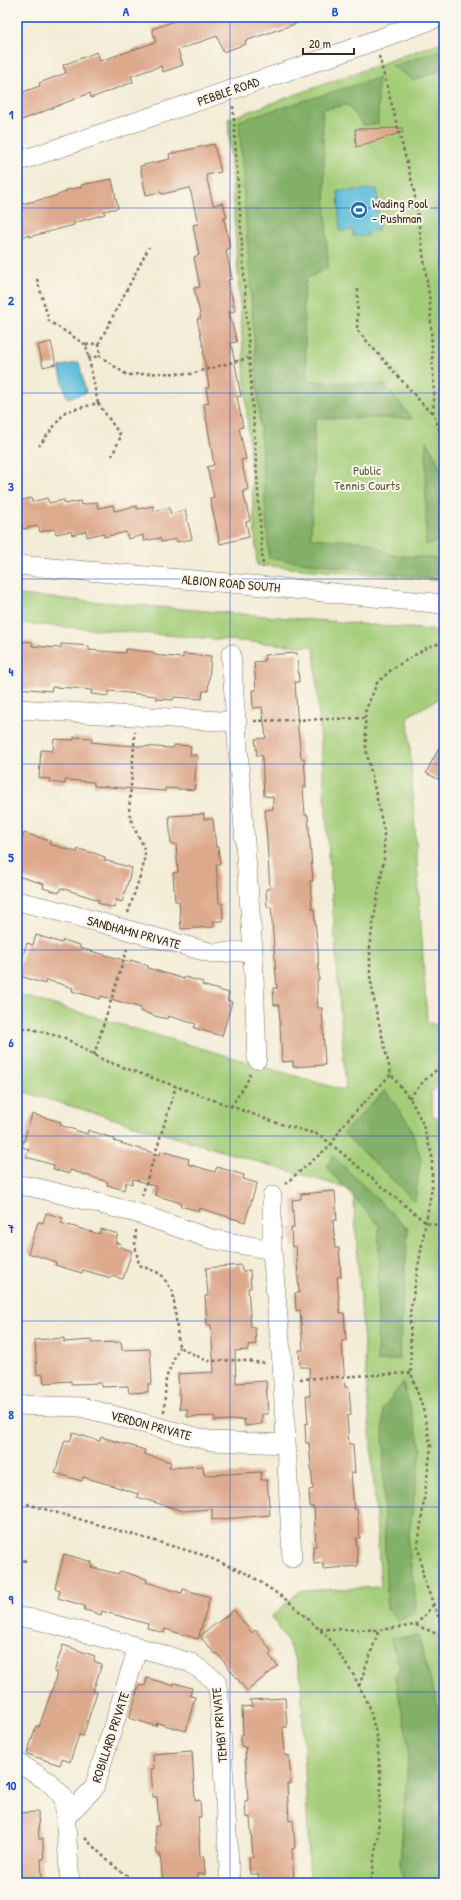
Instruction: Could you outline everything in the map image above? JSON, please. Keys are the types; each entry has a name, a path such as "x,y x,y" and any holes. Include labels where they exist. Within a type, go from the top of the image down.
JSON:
{"street":[{"name":"PEBBLE ROAD","path":"17,162 232,90 439,17"},
{"name":"ALBION ROAD SOUTH","path":"17,564 444,604"},
{"path":"231,654 252,951 257,1059"},
{"path":"17,708 237,722"},
{"name":"SANDHAMN PRIVATE","path":"17,901 212,953 252,951"},
{"path":"17,1185 137,1213 211,1239 272,1250"},
{"path":"272,1196 272,1250 282,1372 292,1558"},
{"name":"VERDON PRIVATE","path":"17,1405 81,1407 211,1441 286,1444"},
{"name":"TEMBY PRIVATE","path":"17,1617 34,1619 191,1663 216,1681 219,1697 230,1883"},
{"name":"ROBILLARD PRIVATE","path":"65,1818 94,1788 138,1647"},
{"path":"17,1762 49,1782 64,1798 70,1883"}],"path":[{"path":"374,41 414,190 430,302 434,395 433,413 444,442"},
{"path":"232,90 248,358 263,568"},
{"path":"100,356 99,343 149,247"},
{"path":"38,279 49,321 86,345 99,343"},
{"path":"358,289 357,330 427,409 433,413"},
{"path":"86,345 98,403 120,436 112,456"},
{"path":"88,358 100,356 127,375 160,373 190,374 248,358"},
{"path":"39,446 65,412 98,403"},
{"path":"17,518 19,528 17,538"},
{"path":"444,642 428,647 392,669 377,683 365,712 366,749 384,831 384,859 370,942 370,976 376,1011 391,1074 409,1098 422,1122 432,1155 432,1187 410,1313 411,1373 432,1447 418,1546 424,1580 444,1631"},
{"path":"94,1055 128,930 145,854 143,845 133,826 129,812 137,716"},
{"path":"237,722 365,718"},
{"path":"17,1029 27,1028 65,1038 103,1060 277,1123 320,1135 425,1222 444,1227"},
{"path":"231,1107 247,1082 252,1067 257,1059"},
{"path":"409,1098 424,1081 444,1063"},
{"path":"272,1196 332,1144 342,1126 391,1074"},
{"path":"164,1428 166,1378 179,1347 173,1292 160,1274 139,1265 135,1246 137,1213 176,1086"},
{"path":"179,1347 207,1361 238,1360 282,1372 411,1373"},
{"path":"27,1504 203,1555 250,1575 288,1601 329,1638 369,1705 377,1738 381,1784 378,1832 371,1883"},
{"path":"17,1560 29,1561"},
{"path":"416,1625 434,1604"},
{"path":"319,1629 379,1630 416,1625 444,1637"},
{"path":"359,1686 379,1630"},
{"path":"65,1818 105,1858 135,1880 142,1883"}],"green space":[{"name":"Public Tennis Courts","path":"444,41 444,581 257,565 228,119"},
{"path":"444,49 444,69 414,80 392,66"},
{"path":"378,78 378,124 363,125 348,105 322,109 328,268 306,279 303,300 307,381 385,385 412,418 315,418 311,538 368,542 391,555 444,559 444,580 269,558 239,121"},
{"path":"426,439 444,475 444,539 426,545"},
{"path":"17,595 444,631 444,696 408,716 427,1021 444,1029 444,1081 431,1092 433,1116 444,1120 444,1883 310,1883 301,1679 289,1646 271,1617 300,1591 381,1587 353,1190 17,1090 17,994 346,1091 314,647 17,623"},
{"path":"385,1090 409,1124 421,1158 415,1201 343,1133"},
{"path":"333,1156 408,1229 399,1359 377,1362 379,1225 326,1167"},
{"path":"403,1382 421,1448 408,1543 416,1604 413,1613 399,1621 387,1609 384,1523 383,1409"},
{"path":"418,1636 438,1706 442,1883 404,1883 400,1863 409,1747 395,1677 400,1667 390,1638"}],"water":[{"name":"Wading Pool - Pushman","path":"377,189 379,230 368,231 368,236 353,236 353,230 340,231 338,191"},
{"path":"79,362 86,393 67,398 59,367"}],"building":[{"path":"186,17 308,17 309,19 245,41 246,44 223,52 217,36 178,50 183,65 163,72 161,66 131,76 133,82 91,98 90,93 17,122 17,94 40,86 39,83 66,73 63,65 97,52 100,61 156,42 152,29"},
{"path":"402,128 403,132 356,147 355,129"},
{"path":"214,144 221,172 206,175 213,205 223,203 227,218 224,218 230,248 226,250 232,279 228,280 235,311 229,312 237,342 231,343 241,396 237,397 243,427 239,428 246,459 241,460 248,489 243,491 250,521 246,522 249,537 220,544 210,498 214,497 207,467 214,465 204,404 209,403 206,388 209,387 204,350 197,319 201,318 194,288 200,287 194,257 199,255 193,225 198,224 190,188 162,194 161,192 146,195 140,166 170,159 169,154"},
{"path":"112,179 118,208 104,211 105,214 74,223 74,225 29,237 29,235 17,238 17,205 52,197 66,192 66,190 82,187 81,185"},
{"path":"51,342 56,364 43,367 38,345"},
{"path":"31,498 32,502 47,498 49,503 64,500 65,504 80,501 81,505 97,502 98,508 113,505 114,511 137,506 137,509 153,506 154,511 169,507 171,514 185,510 192,539 177,542 176,539 161,542 160,538 144,541 143,535 128,539 126,532 104,537 103,533 87,537 86,531 72,535 71,531 56,534 54,529 40,532 38,526 23,529 17,501"},
{"path":"17,641 33,642 32,646 61,648 61,644 77,645 89,646 89,650 125,653 126,649 154,652 154,655 183,658 183,654 211,656 208,691 203,691 202,699 174,697 173,700 156,699 156,696 109,691 108,696 91,694 92,690 73,688 52,687 51,691 17,688"},
{"path":"297,653 299,682 295,682 298,729 301,758 304,758 306,787 303,787 305,815 308,815 313,881 310,881 312,909 314,909 318,951 319,980 317,980 317,994 318,1008 322,1008 325,1065 293,1067 293,1061 282,1062 279,1005 274,1005 273,988 277,988 271,907 267,907 266,889 270,889 265,810 273,809 273,797 264,796 262,755 257,756 255,739 266,738 262,707 253,708 252,690 256,690 254,662 265,661 264,655"},
{"path":"74,737 92,738 91,742 120,745 173,748 174,745 191,746 190,755 197,755 194,790 165,788 165,791 94,786 94,782 65,780 65,784 50,782 51,779 39,778 41,750 53,751 54,739 74,740"},
{"path":"444,738 444,782 426,773"},
{"path":"204,814 204,819 213,819 216,847 218,847 220,864 216,864 219,903 222,903 223,921 213,921 214,927 181,929 179,901 175,901 173,873 178,872 176,844 171,844 169,816"},
{"path":"24,833 50,841 49,844 77,852 78,849 94,853 105,857 104,860 132,868 122,902 116,900 114,908 98,903 99,900 61,888 59,893 43,888 44,884 17,876 17,854"},
{"path":"36,935 62,943 63,940 80,945 80,948 130,962 130,960 141,963 148,966 148,968 184,979 185,977 203,982 202,985 229,993 227,1000 232,1002 222,1036 194,1028 196,1024 168,1016 167,1019 155,1016 140,1011 141,1008 101,996 100,999 72,991 73,988 61,984 46,980 45,984 17,975 27,943 33,945"},
{"path":"32,1114 61,1122 60,1125 87,1134 88,1130 115,1139 114,1141 160,1155 161,1151 189,1159 188,1164 215,1172 217,1167 244,1175 243,1179 257,1183 245,1222 199,1208 199,1211 180,1206 181,1203 155,1195 157,1187 133,1179 132,1184 126,1182 124,1190 107,1185 108,1182 70,1170 69,1174 53,1169 54,1165 26,1157 29,1149 22,1147"},
{"path":"335,1191 337,1220 333,1220 335,1248 339,1248 341,1277 337,1277 340,1313 344,1313 346,1341 342,1341 345,1387 349,1387 351,1415 347,1416 349,1444 353,1444 355,1473 351,1473 354,1509 357,1509 360,1538 356,1538 358,1566 323,1569 323,1563 314,1564 313,1546 316,1546 314,1507 310,1507 309,1490 313,1489 309,1443 306,1443 305,1424 308,1423 306,1396 310,1396 309,1367 300,1367 299,1350 303,1350 300,1310 296,1311 295,1293 299,1293 296,1246 292,1247 291,1228 294,1228 292,1200 301,1199 301,1194"},
{"path":"46,1213 63,1218 61,1223 99,1234 101,1229 118,1234 115,1242 121,1244 120,1247 132,1251 123,1279 112,1276 111,1278 83,1270 82,1273 55,1265 56,1262 28,1253 38,1222 43,1223"},
{"path":"241,1265 242,1271 250,1270 251,1288 248,1288 251,1327 255,1327 256,1344 248,1345 248,1350 235,1351 236,1383 266,1381 268,1414 262,1414 262,1424 245,1426 244,1419 215,1421 215,1416 187,1417 187,1409 180,1409 178,1374 214,1372 211,1325 207,1325 205,1296 208,1296 206,1268"},
{"path":"64,1338 64,1342 92,1340 93,1343 121,1342 122,1350 150,1349 152,1384 148,1384 148,1392 129,1393 128,1386 101,1387 101,1383 71,1384 71,1381 44,1383 43,1374 37,1375 35,1340"},
{"path":"73,1433 100,1441 101,1437 145,1450 144,1454 171,1462 169,1468 203,1466 204,1475 261,1472 261,1480 267,1480 270,1515 212,1520 212,1509 183,1511 137,1497 138,1494 111,1485 83,1477 82,1481 55,1473 65,1440 70,1441"},
{"path":"64,1554 92,1562 91,1567 118,1574 120,1571 147,1579 146,1582 168,1589 182,1593 183,1589 210,1597 198,1639 165,1629 164,1633 147,1628 148,1624 102,1611 101,1615 84,1610 85,1606 58,1598 60,1590 55,1588"},
{"path":"234,1610 252,1633 255,1630 264,1641 272,1652 269,1655 278,1666 247,1691 217,1653 215,1654 200,1636"},
{"path":"63,1645 95,1656 94,1661 102,1664 93,1691 97,1692 83,1736 79,1735 70,1762 62,1759 60,1765 27,1754 36,1726 39,1727 53,1687 57,1673 54,1672"},
{"path":"147,1678 174,1686 174,1683 192,1688 190,1696 195,1697 186,1731 157,1723 156,1726 129,1718 139,1685 145,1686"},
{"path":"285,1698 287,1727 283,1727 285,1756 289,1755 291,1784 287,1784 289,1821 293,1820 295,1848 292,1849 294,1883 263,1883 262,1880 259,1880 258,1874 250,1874 249,1857 253,1857 250,1817 246,1818 245,1801 248,1800 245,1748 247,1748 241,1746 241,1735 243,1735 242,1707 254,1706 249,1700"},
{"path":"192,1751 195,1801 200,1800 201,1817 198,1817 200,1857 204,1856 205,1874 197,1874 197,1880 195,1881 163,1883 160,1854 157,1854 155,1826 159,1826 157,1797 153,1797 151,1769 154,1769 153,1754"},
{"path":"38,1812 39,1839 43,1839 44,1859 41,1859 42,1883 17,1883 17,1813"}],"place":[{"name":"Wading Pool - Pushman","path":"359,210"}]}
